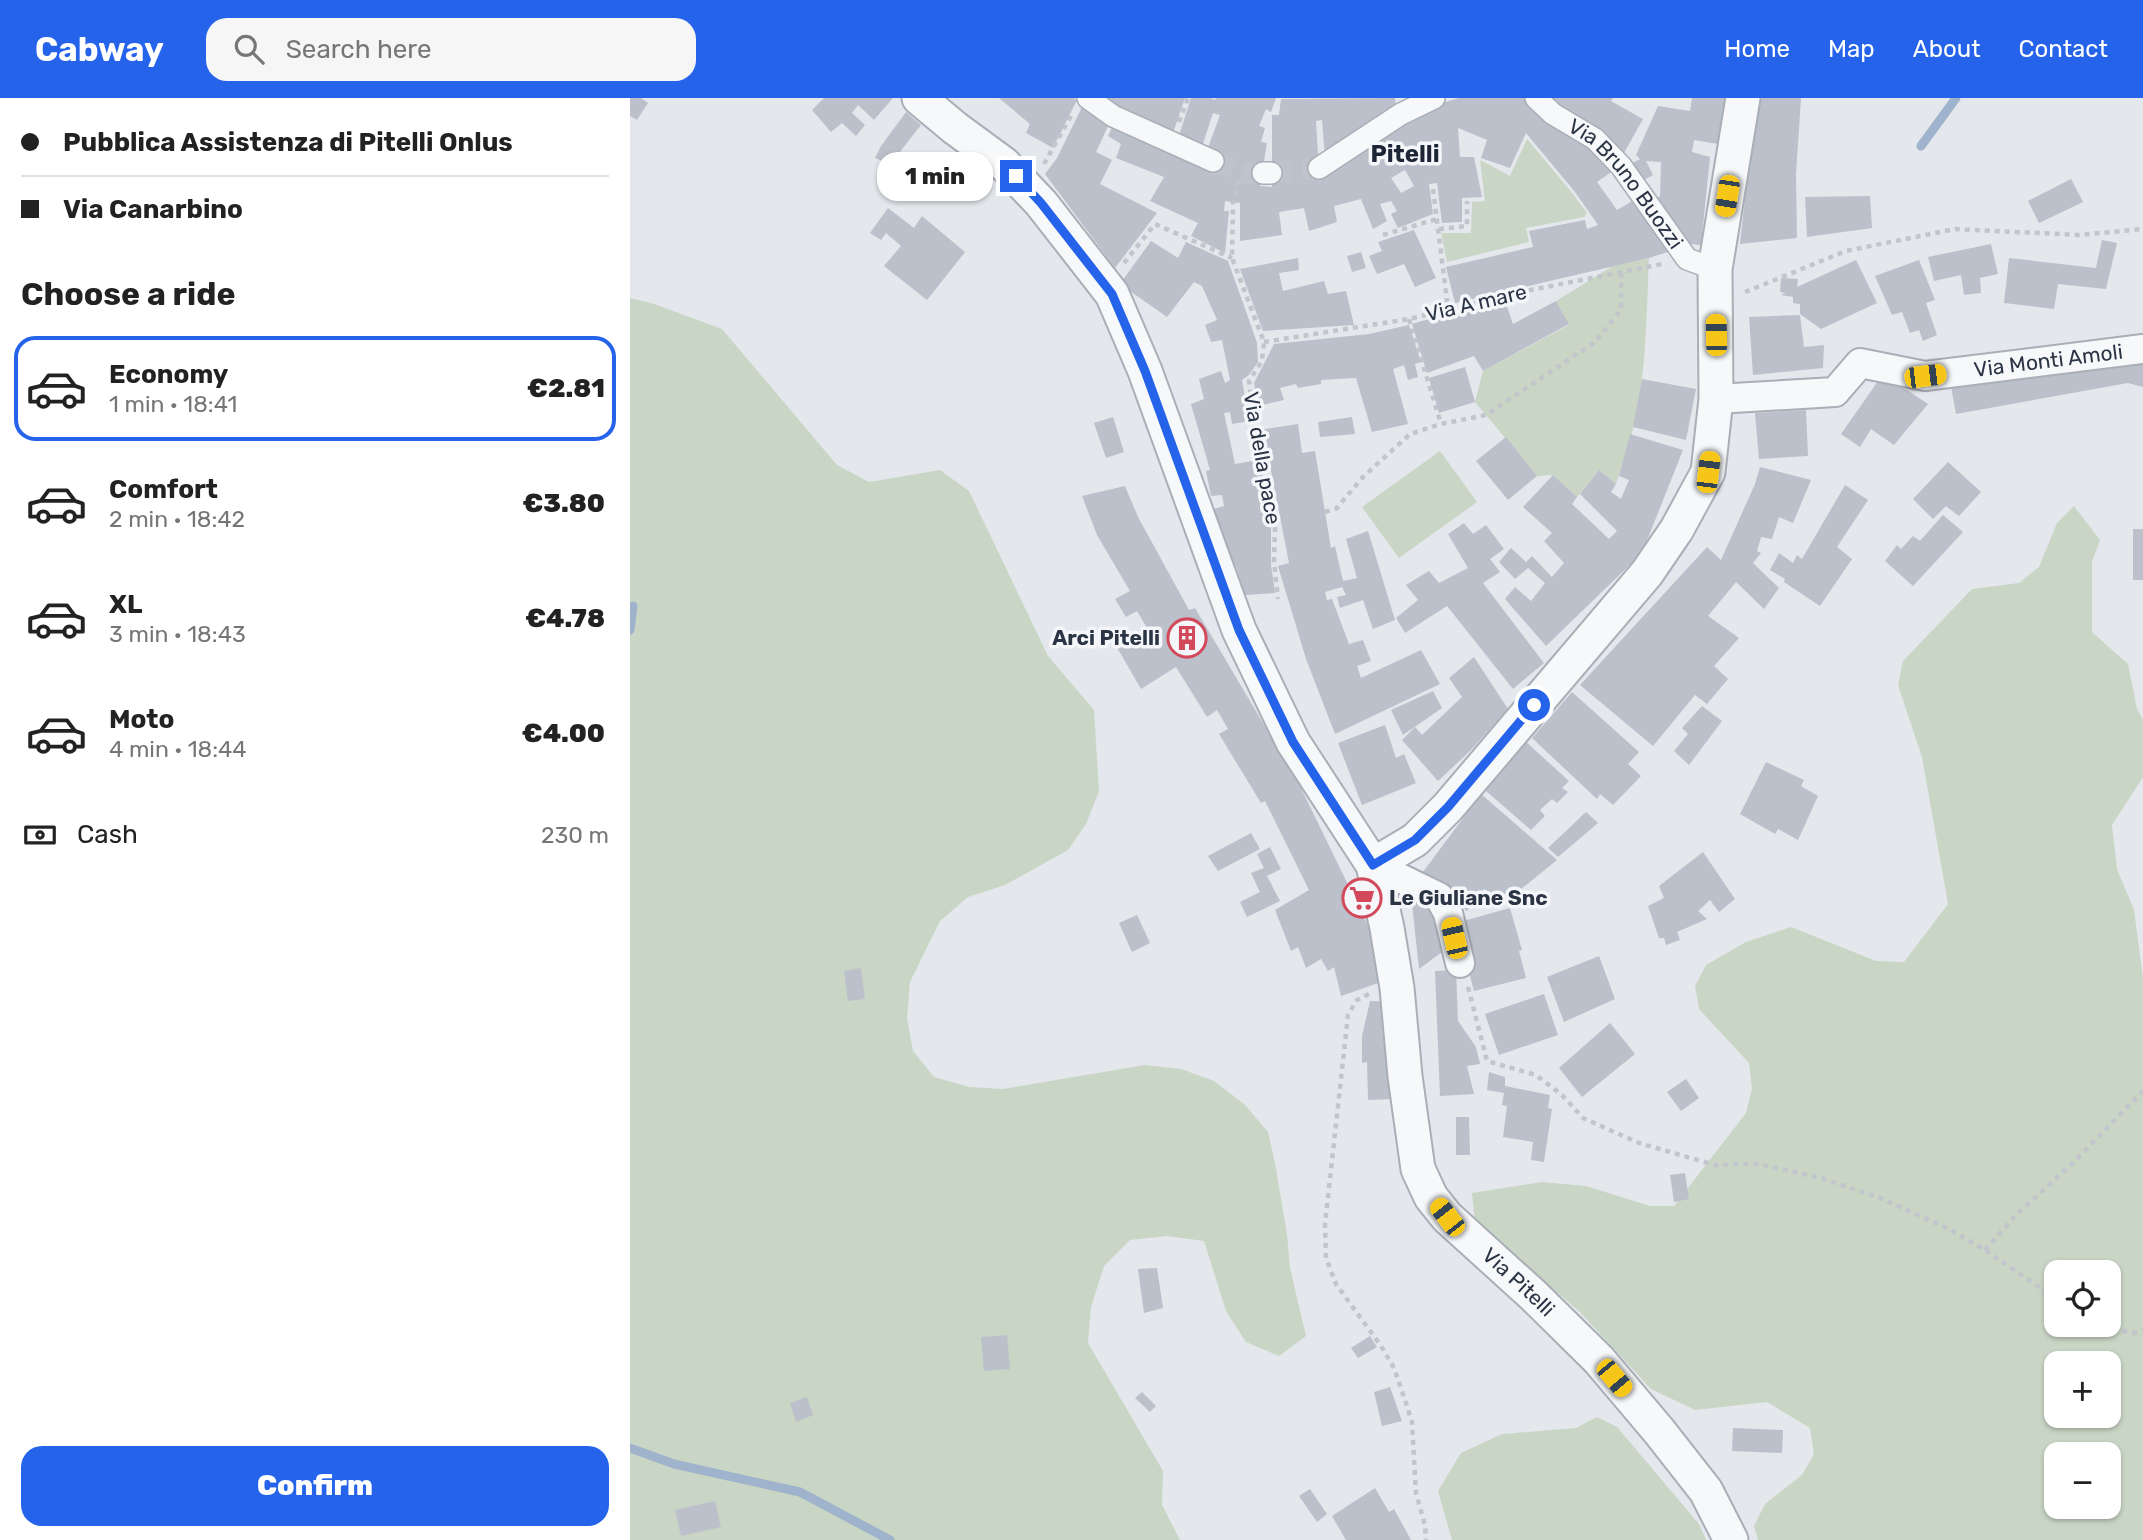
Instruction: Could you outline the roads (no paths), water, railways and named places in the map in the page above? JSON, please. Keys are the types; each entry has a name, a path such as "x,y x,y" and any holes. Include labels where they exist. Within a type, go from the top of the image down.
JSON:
{"street":[{"path":"919,98 1004,164 1049,213 1112,294 1145,371 1239,630 1293,742 1373,865 1439,897 1448,913 1460,964"},
{"path":"1319,168 1401,114 1434,98"},
{"name":"Via Bruno Buozzi","path":"1535,98 1553,114 1595,139 1621,166 1701,264"},
{"path":"1373,865 1415,840 1448,807 1647,573 1677,529 1708,472 1717,399 1715,314 1701,264 1743,98"},
{"path":"1081,104 1213,161"},
{"name":"Via Monti Amoli","path":"1717,399 1835,392 1860,363 1925,376 2143,349"},
{"name":"Via Pitelli","path":"1373,865 1397,988 1405,1076 1418,1169 1431,1197 1447,1217 1533,1295 1599,1360 1706,1491 1731,1540"}],"waterway":[{"path":"1921,146 1956,98"},
{"path":"630,630 633,606"},
{"path":"630,1448 674,1464 800,1492 890,1540"}],"tunnel":[{"path":"1213,161 1244,174 1263,173"},
{"path":"1271,173 1319,168"}],"place":[{"name":"Arci Pitelli","path":"1187,638"},
{"name":"Le Giuliane Snc","path":"1362,898"}],"district":[{"name":"Pitelli","path":"1405,154"}]}
